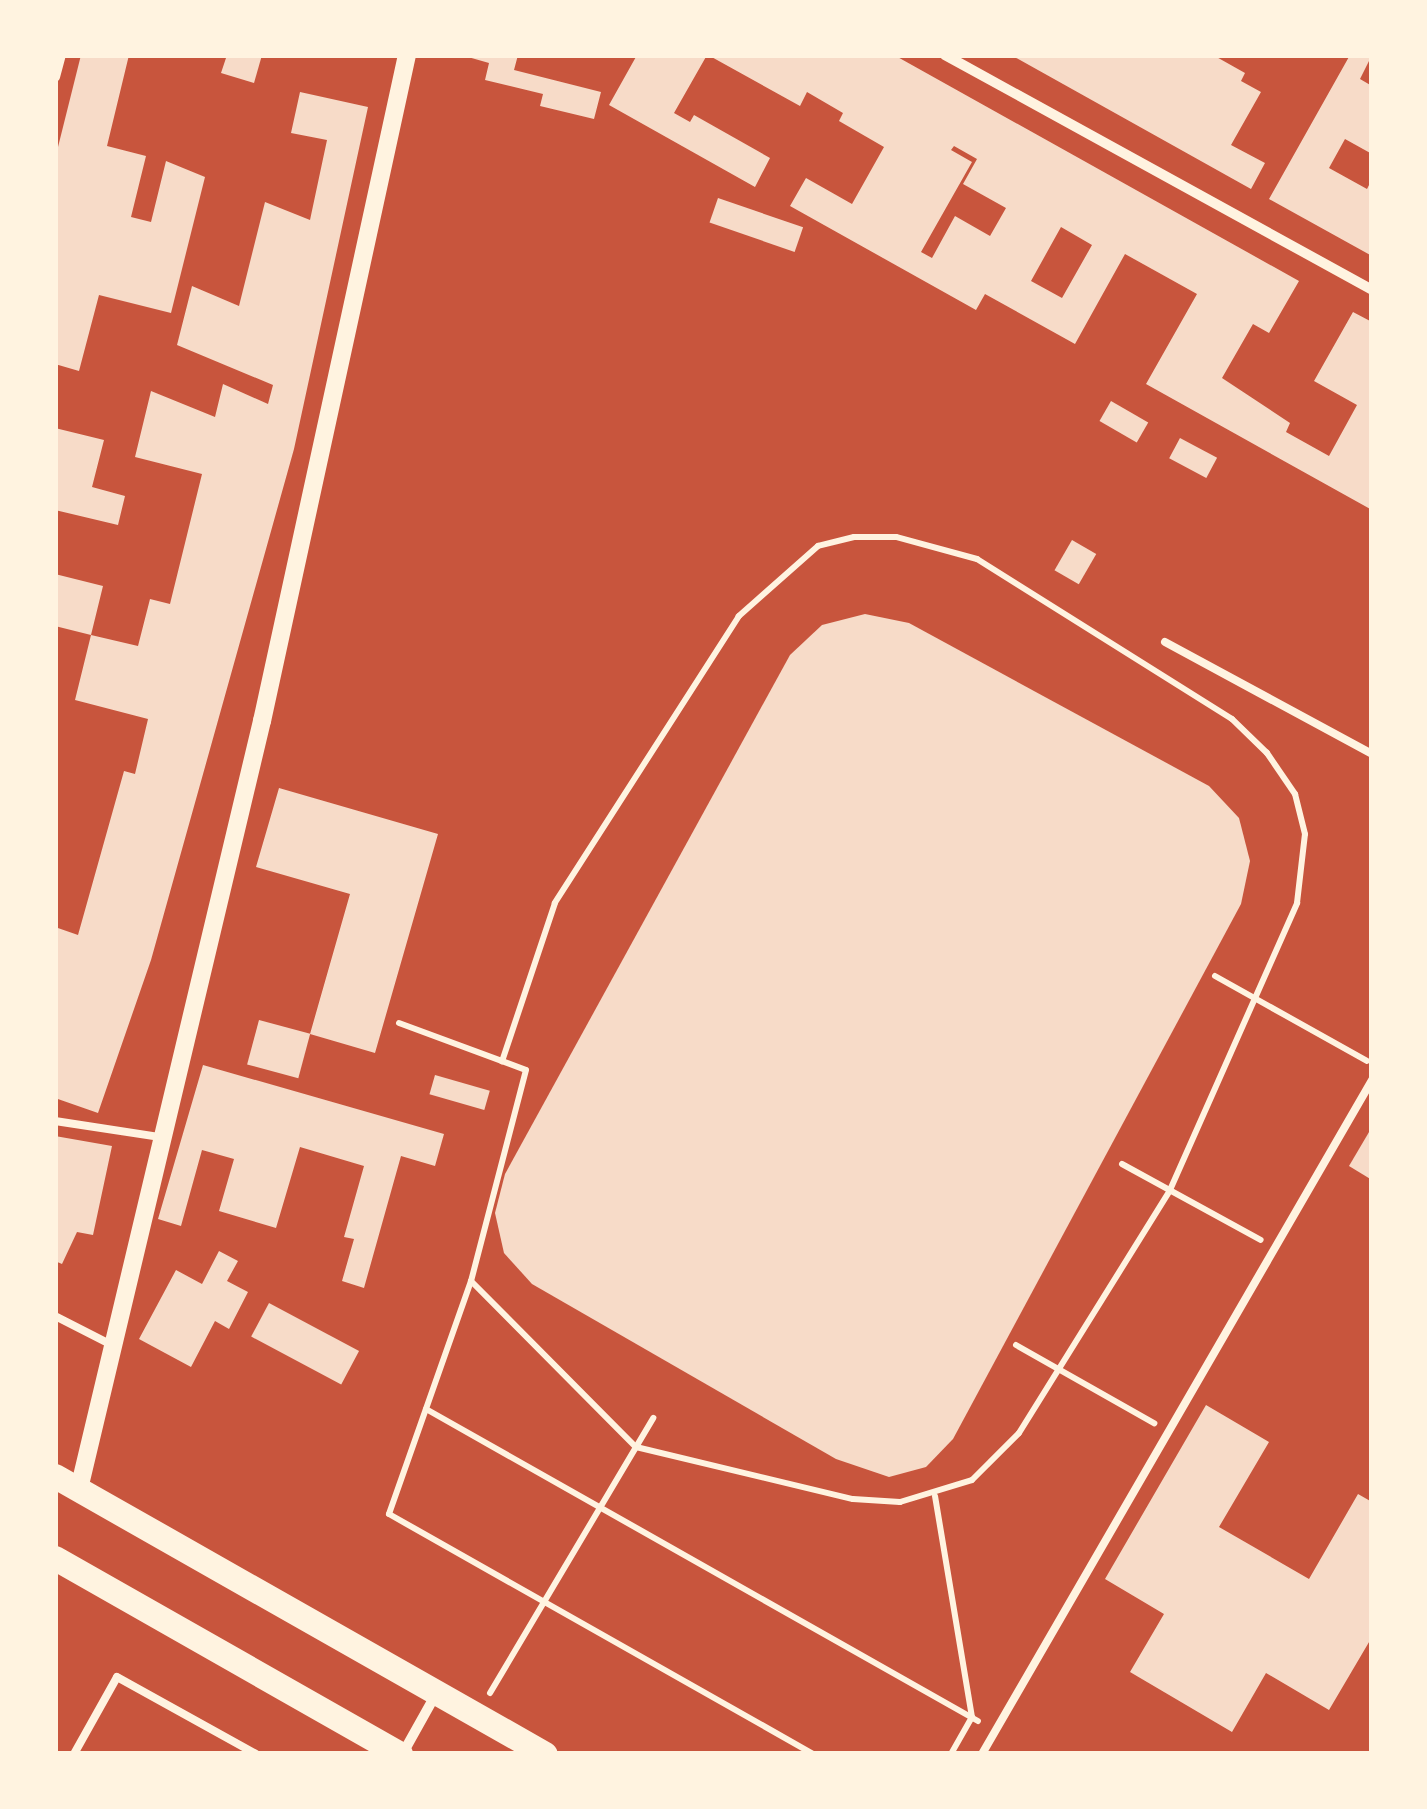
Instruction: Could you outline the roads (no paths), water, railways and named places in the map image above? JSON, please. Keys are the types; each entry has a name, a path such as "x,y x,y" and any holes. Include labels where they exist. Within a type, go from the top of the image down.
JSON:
{"main road":[{"path":"55,1476 545,1754"},
{"path":"55,1558 401,1754"}],"street":[{"path":"55,77 61,55"},
{"path":"79,1489 159,1137 262,722 407,55"},
{"path":"945,55 1372,290"},
{"path":"401,1754 436,1693"}],"lane":[{"path":"1166,642 1372,754"},
{"path":"982,1754 1372,1080"},
{"path":"55,1121 159,1137"},
{"path":"55,1316 114,1346"},
{"path":"74,1754 116,1678 256,1754"}]}
